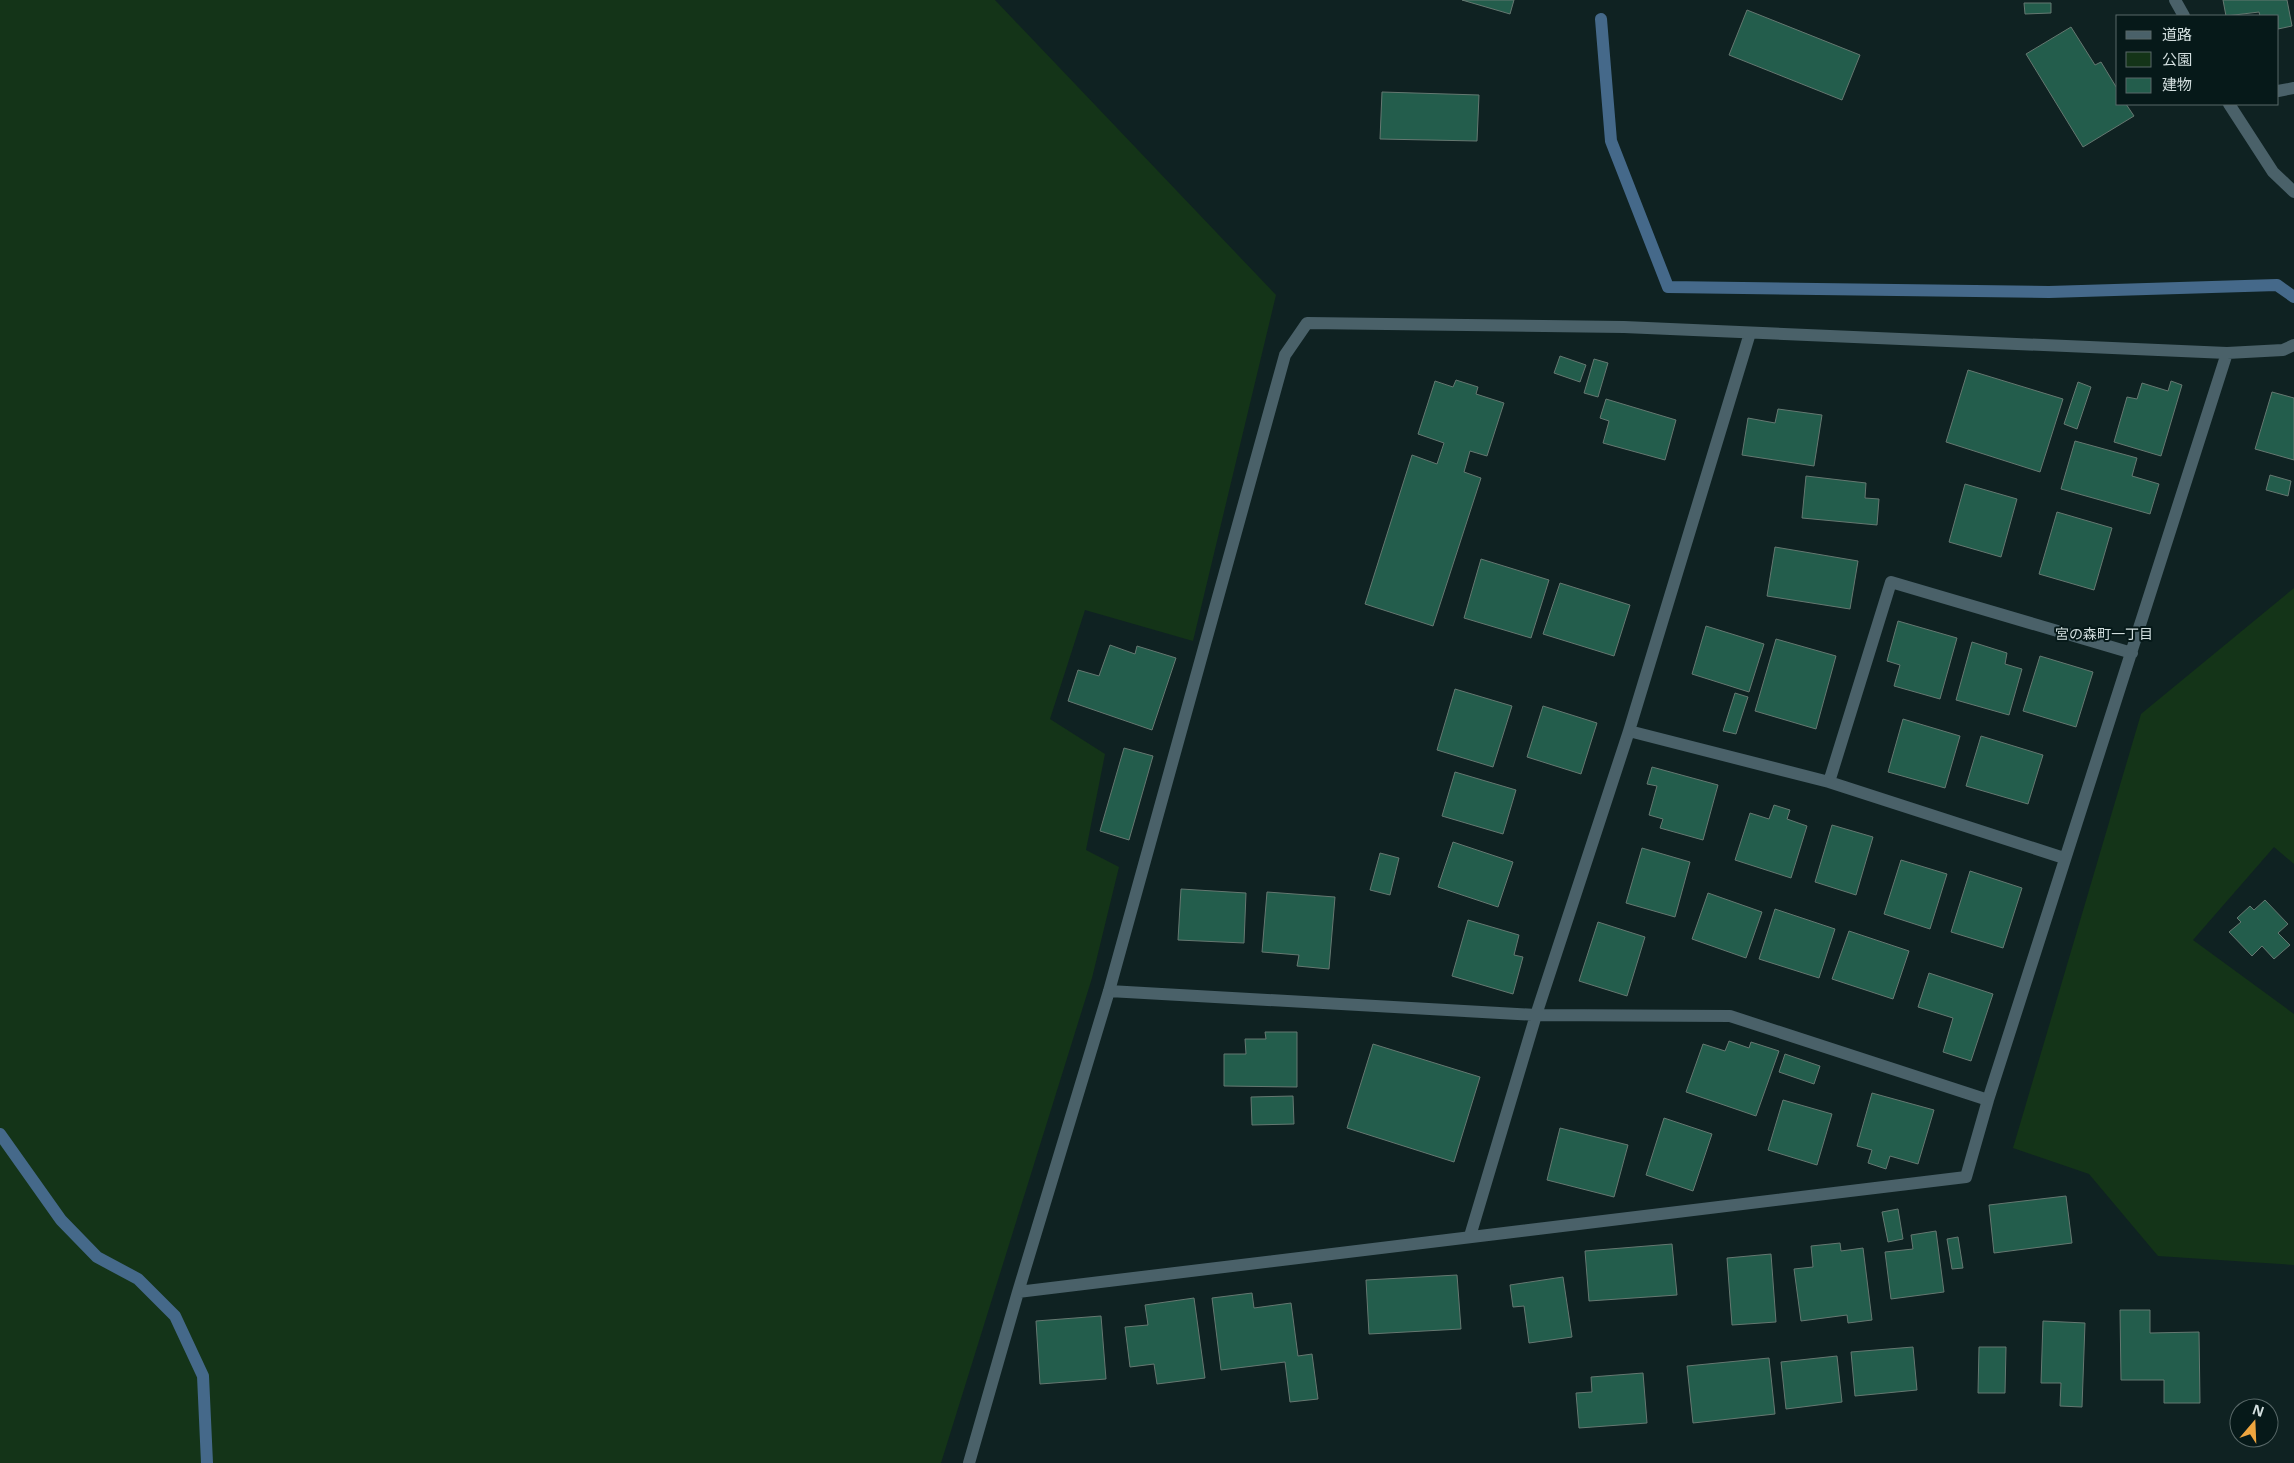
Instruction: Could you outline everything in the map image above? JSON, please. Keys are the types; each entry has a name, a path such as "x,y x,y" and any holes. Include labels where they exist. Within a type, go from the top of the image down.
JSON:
{"street":[{"path":"2175,0 2183,15"},
{"path":"2279,91 2294,88"},
{"path":"2230,105 2272,172 2294,192"},
{"path":"969,1463 1018,1292 1109,991 1285,355 1307,323 1624,327 2227,353 2283,350 2294,346"},
{"path":"1470,1236 1536,1015 1629,731 1750,333"},
{"path":"1018,1292 1966,1177 1988,1100 2064,858 2132,653 2227,353"},
{"path":"1829,782 1891,582 2132,653"},
{"path":"1629,731 1829,782 2064,858"},
{"path":"1109,991 1536,1015 1730,1016 1988,1100"}],"green space":[{"path":"0,0 995,0 1276,295 1193,641 1085,610 1050,719 1105,754 1086,850 1119,867 1092,978 941,1463 0,1463"},
{"path":"2294,588 2294,864 2274,847 2193,940 2294,1014 2294,1265 2158,1256 2089,1174 2013,1148 2141,714"}],"building":[{"path":"1462,0 1514,0 1510,14"},
{"path":"2223,0 2287,0 2292,26 2279,29 2279,15 2260,15 2259,12 2226,15"},
{"path":"2024,3 2051,3 2051,13 2025,14"},
{"path":"1747,10 1860,55 1842,100 1729,55"},
{"path":"2071,27 2095,65 2101,62 2116,87 2116,105 2127,105 2134,116 2083,147 2026,54"},
{"path":"1382,92 1479,95 1477,141 1380,139"},
{"path":"1560,356 1586,365 1580,382 1554,373"},
{"path":"1594,359 1608,363 1598,397 1584,393"},
{"path":"1968,370 2063,399 2040,472 1946,442"},
{"path":"1456,380 1478,387 1476,394 1504,403 1487,456 1470,451 1464,472 1481,478 1433,626 1365,604 1412,455 1437,464 1444,443 1418,434 1435,381 1453,387"},
{"path":"2171,381 2182,385 2161,456 2114,442 2127,397 2137,399 2142,383 2168,391"},
{"path":"2078,382 2091,387 2077,429 2064,424"},
{"path":"2272,392 2294,398 2294,460 2255,449"},
{"path":"1606,399 1676,420 1665,460 1603,443 1609,421 1600,418"},
{"path":"1778,409 1822,415 1814,466 1742,455 1748,418 1775,423"},
{"path":"2075,441 2137,458 2132,476 2159,484 2150,514 2061,489"},
{"path":"2270,475 2291,481 2288,496 2266,490"},
{"path":"1806,476 1866,483 1865,498 1879,499 1877,525 1802,518"},
{"path":"1965,484 2017,499 2001,557 1949,542"},
{"path":"2057,512 2112,528 2094,590 2039,574"},
{"path":"1775,547 1858,561 1850,609 1767,596"},
{"path":"1481,559 1549,580 1531,638 1464,618"},
{"path":"1560,583 1630,605 1614,656 1543,634"},
{"path":"1898,621 1957,638 1940,699 1894,686 1900,665 1887,661"},
{"path":"1706,626 1764,644 1749,692 1692,674"},
{"path":"1776,639 1836,656 1816,729 1755,711"},
{"path":"1972,642 2007,653 2005,664 2022,669 2009,715 1956,700"},
{"path":"1110,645 1135,654 1137,646 1176,658 1152,730 1068,701 1078,670 1099,676"},
{"path":"2040,656 2093,672 2076,727 2023,711"},
{"path":"1455,689 1512,706 1493,767 1437,750"},
{"path":"1735,693 1748,697 1736,734 1723,731"},
{"path":"1543,706 1597,723 1581,774 1527,757"},
{"path":"1903,719 1960,736 1945,788 1888,772"},
{"path":"1981,736 2043,755 2028,804 1966,786"},
{"path":"1124,748 1153,756 1129,840 1100,831"},
{"path":"1652,767 1718,785 1703,840 1660,828 1663,819 1649,815 1657,786 1647,784"},
{"path":"1455,772 1516,790 1503,834 1442,816"},
{"path":"1774,805 1790,810 1787,819 1807,826 1791,878 1735,860 1750,813 1769,819"},
{"path":"1832,825 1873,837 1856,895 1815,882"},
{"path":"1453,842 1513,862 1498,907 1438,887"},
{"path":"1642,848 1690,862 1675,917 1626,903"},
{"path":"1380,853 1399,858 1390,895 1370,890"},
{"path":"1901,860 1947,874 1930,929 1884,914"},
{"path":"1970,871 2022,888 2003,948 1951,932"},
{"path":"1181,889 1246,893 1244,943 1178,940"},
{"path":"1267,892 1335,897 1329,969 1297,966 1299,955 1262,952"},
{"path":"1708,893 1762,912 1746,958 1692,939"},
{"path":"2265,900 2288,924 2278,933 2290,945 2274,959 2262,946 2252,956 2229,932 2241,922 2237,918 2250,906 2254,910"},
{"path":"1775,909 1835,929 1819,978 1759,959"},
{"path":"1468,920 1519,935 1514,955 1523,957 1513,994 1452,976"},
{"path":"1598,922 1645,937 1627,996 1579,981"},
{"path":"1849,931 1909,951 1893,999 1832,979"},
{"path":"1929,973 1993,994 1971,1061 1943,1052 1953,1018 1918,1007"},
{"path":"1265,1032 1297,1032 1297,1087 1224,1086 1224,1054 1246,1054 1245,1039 1266,1039"},
{"path":"1729,1041 1749,1048 1751,1042 1779,1051 1756,1116 1686,1092 1703,1044 1725,1051"},
{"path":"1373,1044 1480,1077 1454,1162 1347,1128"},
{"path":"1785,1054 1820,1066 1814,1084 1779,1072"},
{"path":"1872,1093 1934,1110 1918,1164 1890,1156 1886,1169 1868,1163 1872,1150 1857,1146"},
{"path":"1293,1096 1294,1124 1252,1125 1251,1097"},
{"path":"1783,1100 1832,1114 1817,1165 1768,1150"},
{"path":"1664,1118 1712,1134 1693,1191 1646,1175"},
{"path":"1560,1128 1628,1145 1614,1197 1547,1180"},
{"path":"2066,1196 2072,1243 1994,1253 1989,1205"},
{"path":"1898,1209 1903,1239 1888,1242 1882,1212"},
{"path":"1936,1231 1944,1292 1891,1299 1885,1252 1913,1249 1911,1235"},
{"path":"1958,1237 1963,1268 1952,1269 1947,1239"},
{"path":"1840,1243 1841,1251 1863,1248 1872,1320 1848,1323 1847,1315 1801,1321 1794,1269 1813,1267 1811,1246"},
{"path":"1672,1244 1677,1295 1589,1301 1585,1251"},
{"path":"1771,1254 1776,1322 1732,1325 1727,1258"},
{"path":"1457,1275 1461,1329 1369,1334 1366,1280"},
{"path":"1563,1277 1572,1337 1529,1343 1524,1306 1513,1307 1510,1285"},
{"path":"1252,1293 1254,1308 1291,1303 1298,1356 1312,1354 1318,1399 1290,1402 1285,1362 1221,1370 1212,1298"},
{"path":"1194,1298 1205,1378 1157,1384 1154,1364 1130,1367 1125,1327 1148,1325 1145,1305"},
{"path":"2120,1310 2150,1310 2150,1333 2199,1332 2200,1403 2164,1403 2164,1380 2121,1380"},
{"path":"1101,1316 1106,1379 1040,1384 1036,1321"},
{"path":"2043,1321 2085,1323 2082,1407 2060,1406 2061,1383 2041,1383"},
{"path":"1913,1347 1917,1390 1855,1396 1851,1352"},
{"path":"1979,1347 2006,1347 2005,1393 1978,1393"},
{"path":"1837,1356 1842,1402 1786,1409 1781,1362"},
{"path":"1769,1358 1775,1414 1693,1423 1687,1366"},
{"path":"1643,1373 1647,1423 1579,1428 1576,1393 1592,1392 1591,1377"}],"waterway":[{"path":"1601,19 1611,141 1668,287 2049,292 2277,285 2294,297"},
{"path":"0,1134 61,1220 97,1257 138,1279 175,1316 203,1376 207,1463"}],"district":[{"name":"宮の森町一丁目","path":"2104,633"}]}
